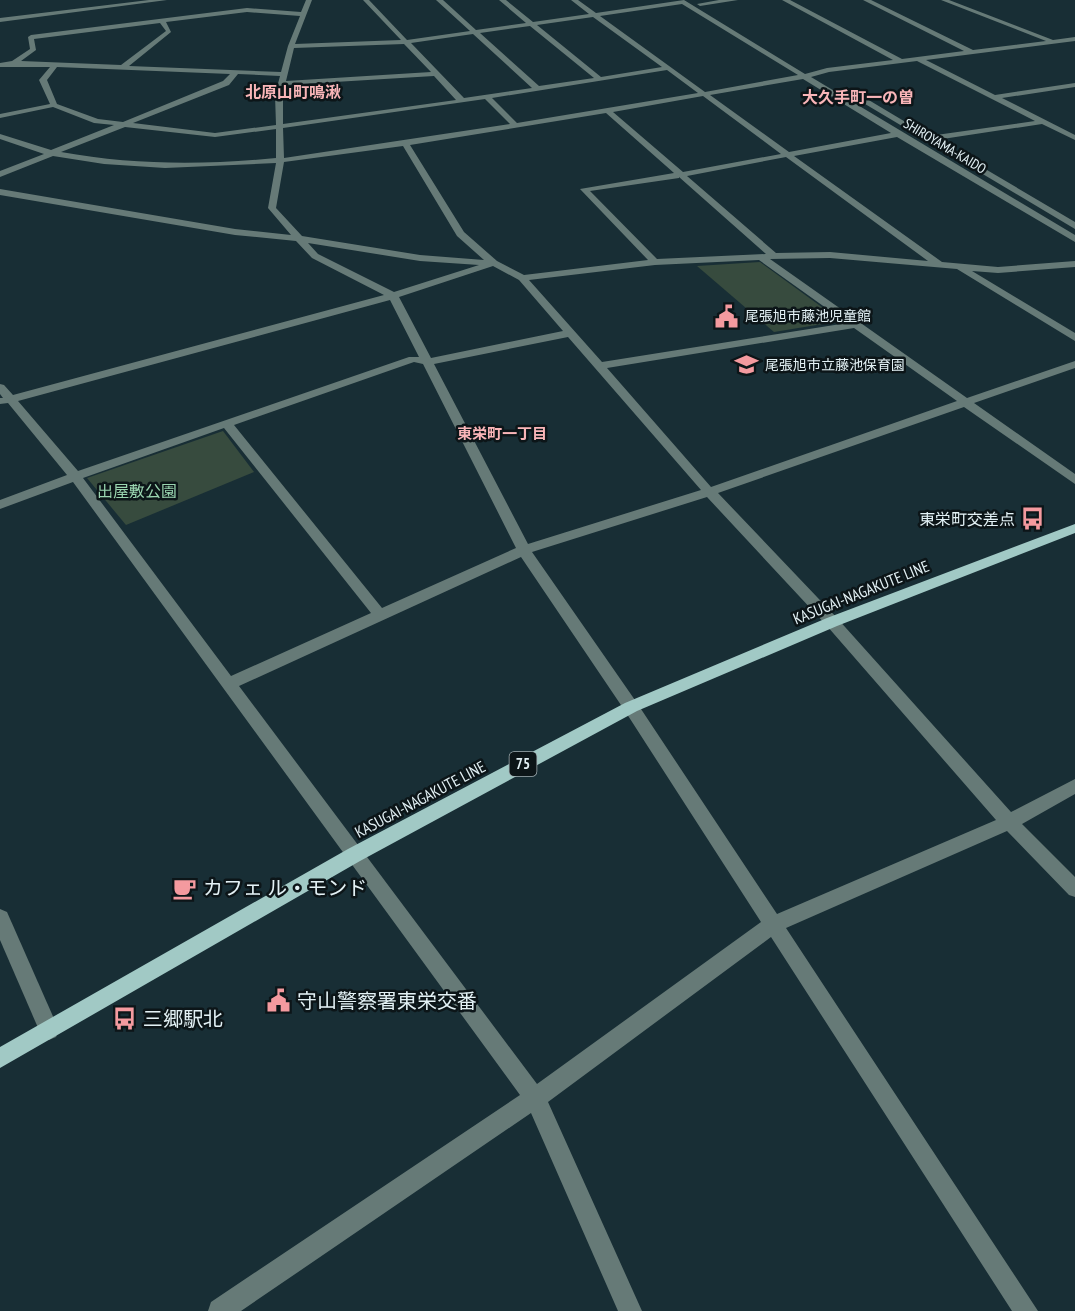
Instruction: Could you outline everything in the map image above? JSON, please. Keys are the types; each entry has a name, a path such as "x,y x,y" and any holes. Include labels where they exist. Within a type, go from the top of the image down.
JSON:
{"main road":[{"name":"KASUGAI-NAGAKUTE LINE","path":"0,1058 354,855 631,707 832,622 1075,528"}],"street":[{"path":"101,0 116,27"},
{"path":"0,20 164,0"},
{"path":"315,0 309,0 291,46 283,78 279,125 280,162 272,208 315,256 393,296 524,550 631,707 1026,1311"},
{"path":"366,0 461,100"},
{"path":"439,0 537,88"},
{"path":"502,0 600,79"},
{"path":"574,0 940,265"},
{"path":"697,2 735,0"},
{"path":"785,0 901,61"},
{"path":"866,0 970,51"},
{"path":"944,0 990,20 1075,49"},
{"path":"291,46 405,42 682,1"},
{"name":"SHIROYAMA-KAIDO","path":"682,1 898,134 1075,238"},
{"name":"SHIROYAMA-KAIDO","path":"697,2 1075,226"},
{"path":"14,63 33,50 31,37 247,10 304,14"},
{"path":"122,68 169,31 162,21"},
{"path":"0,136 53,153 106,162 164,166 280,162 705,94 804,77 827,70 1075,39"},
{"path":"919,59 1075,138"},
{"path":"0,65 14,63 236,73 283,78 436,74"},
{"path":"54,105 43,77 55,65"},
{"path":"0,116 54,105 82,117 215,135 398,111 669,68"},
{"path":"0,174 226,83 236,73"},
{"path":"994,97 1075,85"},
{"path":"486,96 515,125"},
{"path":"607,110 774,256"},
{"path":"927,139 1042,122"},
{"path":"1060,131 1075,128"},
{"path":"656,262 584,189 679,175 898,134"},
{"path":"405,143 460,234 494,263 522,278 709,492 832,622 1009,822 1075,889"},
{"path":"0,192 235,232 297,238 420,258 494,263"},
{"path":"522,278 656,262 761,256 830,255 998,270 1075,264"},
{"path":"761,256 1075,480"},
{"path":"4,400 393,296 494,263"},
{"path":"959,267 1075,338"},
{"path":"600,366 855,325"},
{"path":"0,505 74,476 413,359 428,362 571,333"},
{"path":"228,684 524,550 709,492 1075,364"},
{"path":"0,387 4,400 74,476 535,1098 630,1311"},
{"path":"228,424 380,615"},
{"path":"220,1311 535,1098 772,925 1009,822 1075,786"},
{"path":"0,918 49,1030"}],"green space":[{"path":"760,262 841,321 774,332 697,266"},
{"name":"出屋敷公園","path":"223,431 254,472 126,525 87,478"}],"place":[{"name":"尾張旭市藤池児童館","path":"727,316"},
{"name":"尾張旭市立藤池保育園","path":"747,365"},
{"name":"東栄町交差点","path":"1033,519"},
{"name":"カフェ ル・モンド","path":"185,888"},
{"name":"守山警察署東栄交番","path":"279,1001"},
{"name":"三郷駅北","path":"125,1019"}],"district":[{"name":"北原山町鳴湫","path":"293,92"},
{"name":"大久手町一の曽","path":"858,97"},
{"name":"東栄町一丁目","path":"502,434"}]}
